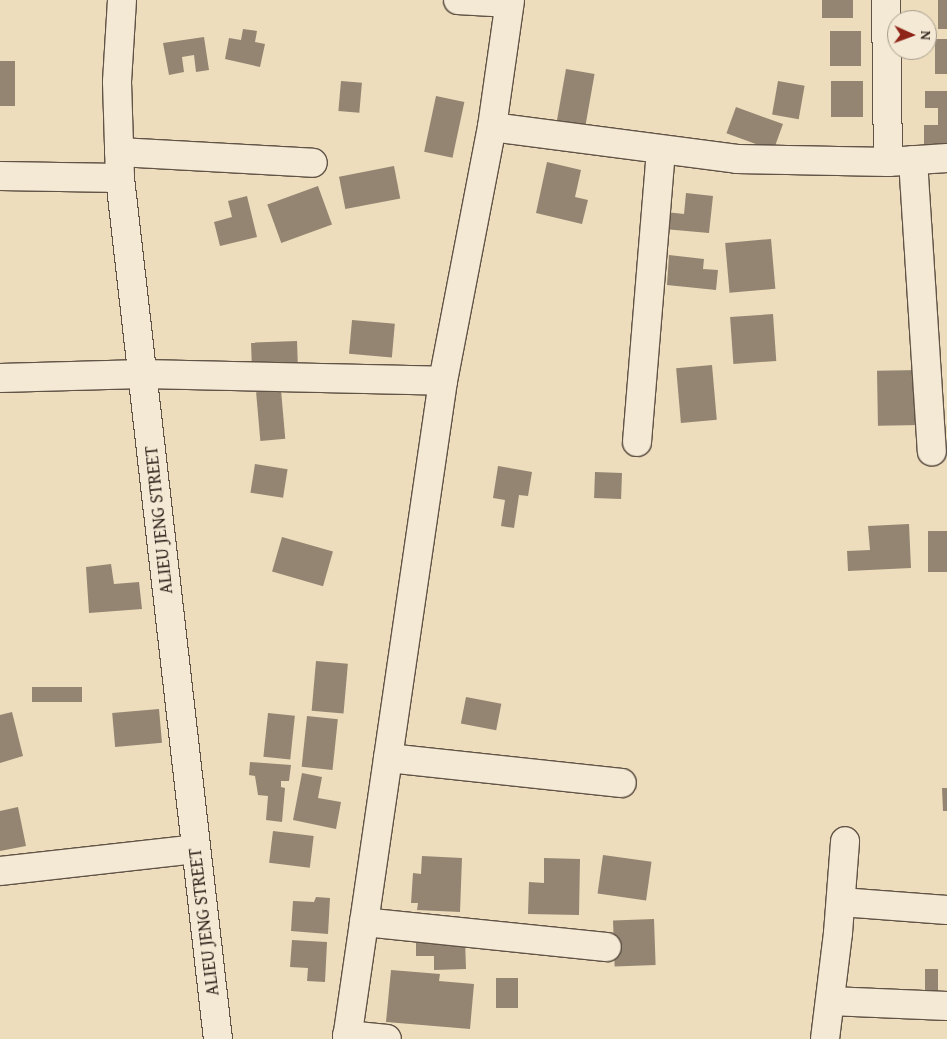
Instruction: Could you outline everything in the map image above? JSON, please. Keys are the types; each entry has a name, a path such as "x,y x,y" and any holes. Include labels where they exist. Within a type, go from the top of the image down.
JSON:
{"street":[{"name":"ALIEU JENG STREET","path":"122,0 117,82 120,165 195,849 218,1039"},
{"path":"387,1039 347,1037 443,381 492,127 510,2 458,0"},
{"path":"886,0 932,450"},
{"path":"492,127 661,151 738,159 901,161 947,158"},
{"path":"637,442 661,151"},
{"path":"0,176 120,165 313,162"},
{"path":"0,378 143,374 443,381"},
{"path":"388,758 622,783"},
{"path":"825,1039 841,902 845,841"},
{"path":"0,870 195,849"},
{"path":"841,902 947,910"},
{"path":"364,922 607,947"},
{"path":"830,1001 947,1006"}],"building":[{"path":"822,0 853,0 853,18 822,18"},
{"path":"938,0 947,0 947,29 938,29"},
{"path":"243,29 257,31 255,42 265,44 260,67 225,59 229,38 241,40"},
{"path":"830,31 861,31 861,66 830,66"},
{"path":"204,37 209,70 196,72 194,55 182,57 184,72 169,75 163,43"},
{"path":"937,39 947,39 947,74 935,74"},
{"path":"0,61 15,61 15,106 0,106"},
{"path":"566,69 595,74 585,127 557,122"},
{"path":"341,81 362,83 359,113 338,111"},
{"path":"778,81 805,86 799,119 772,114"},
{"path":"831,81 863,81 863,117 831,117"},
{"path":"925,91 947,91 947,151 924,150 924,125 938,125 938,108 925,108"},
{"path":"436,96 464,102 453,158 424,152"},
{"path":"736,107 783,124 773,150 726,133"},
{"path":"547,162 581,170 575,197 588,200 582,224 536,213"},
{"path":"394,166 400,198 345,209 339,177"},
{"path":"318,186 332,225 281,243 267,204"},
{"path":"686,193 713,196 709,233 664,229 666,212 684,214"},
{"path":"247,196 257,237 220,246 214,222 232,217 228,201"},
{"path":"771,239 775,289 730,293 725,243"},
{"path":"669,255 704,259 703,269 718,270 716,290 667,285"},
{"path":"773,314 776,361 733,364 730,317"},
{"path":"352,320 395,324 392,358 349,354"},
{"path":"297,341 298,367 252,369 251,343"},
{"path":"712,365 717,420 681,423 676,368"},
{"path":"920,370 921,425 878,426 877,371"},
{"path":"281,390 285,439 260,441 256,392"},
{"path":"255,464 288,469 283,498 250,493"},
{"path":"498,466 532,472 528,496 519,495 514,528 501,526 505,500 493,498"},
{"path":"595,472 622,473 621,499 594,498"},
{"path":"909,524 911,568 848,571 847,551 870,550 868,526"},
{"path":"928,531 947,531 947,572 928,572"},
{"path":"282,537 333,552 323,586 272,572"},
{"path":"111,564 114,584 139,582 142,609 89,613 86,567"},
{"path":"316,661 348,664 344,714 312,711"},
{"path":"32,687 82,687 82,702 32,702"},
{"path":"466,697 501,704 496,730 461,724"},
{"path":"159,709 162,743 115,747 112,713"},
{"path":"12,712 23,756 0,763 0,715"},
{"path":"268,713 295,716 290,760 263,757"},
{"path":"307,716 338,719 332,770 302,767"},
{"path":"250,762 291,765 289,781 281,781 281,787 285,788 282,822 266,820 268,796 258,795 255,776 249,775"},
{"path":"302,773 322,777 318,798 341,802 336,829 293,820"},
{"path":"942,788 947,788 947,811 943,811"},
{"path":"18,807 26,846 0,851 0,811"},
{"path":"273,831 314,836 310,868 269,863"},
{"path":"603,855 652,862 646,900 598,894"},
{"path":"422,856 462,858 460,912 417,910 418,903 411,903 413,873 421,874"},
{"path":"544,858 580,859 579,915 528,914 529,882 544,883"},
{"path":"316,897 330,898 328,934 291,931 293,901 314,902"},
{"path":"654,919 656,965 615,966 613,920"},
{"path":"465,939 466,969 434,970 434,956 416,956 416,940"},
{"path":"292,940 327,942 325,982 307,981 308,968 290,967"},
{"path":"925,969 938,969 938,991 925,991"},
{"path":"391,970 440,974 439,981 474,984 470,1029 386,1022"},
{"path":"496,978 518,978 518,1008 496,1008"}]}
